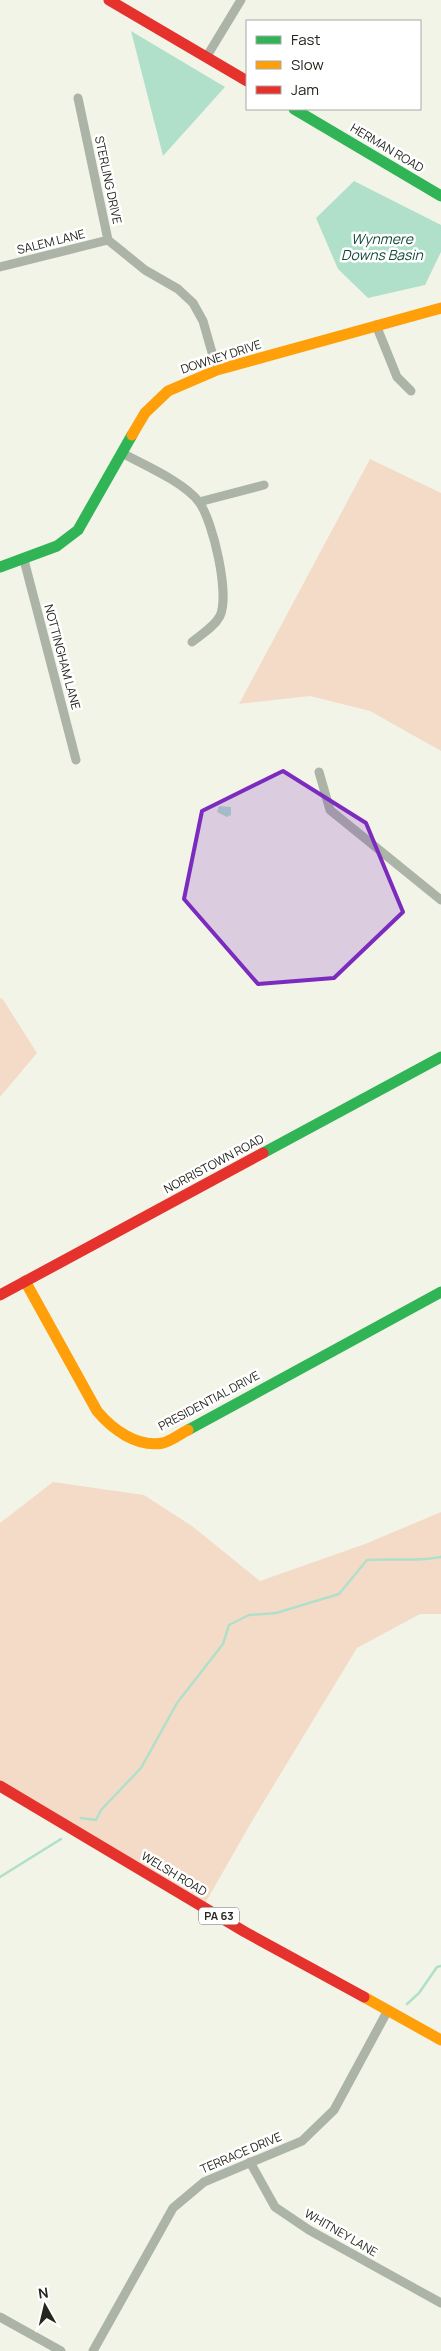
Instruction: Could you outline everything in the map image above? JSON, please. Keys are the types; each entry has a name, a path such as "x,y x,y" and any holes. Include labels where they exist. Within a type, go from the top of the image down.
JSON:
{"street":[{"path":"110,0 246,79"},
{"path":"207,56 241,0"},
{"name":"STERLING DRIVE","path":"78,98 108,240 135,263 178,289 193,303 203,321 217,370"},
{"name":"HERMAN ROAD","path":"296,110 441,196"},
{"name":"SALEM LANE","path":"0,267 108,240"},
{"name":"DOWNEY DRIVE","path":"0,567 24,560 57,546 78,530 154,402 180,384 217,370 441,308"},
{"path":"376,325 397,377 410,391"},
{"path":"122,453 184,489 199,502 208,522 224,584 224,598 215,624 192,642"},
{"path":"199,502 264,484"},
{"name":"NOTTINGHAM LANE","path":"24,560 76,760"},
{"path":"318,772 330,810 441,900"},
{"name":"NORRISTOWN ROAD","path":"0,1295 441,1057"},
{"name":"PRESIDENTIAL DRIVE","path":"25,1282 97,1411 109,1427 122,1436 146,1443 163,1443 441,1292"},
{"name":"WELSH ROAD","path":"0,1786 245,1932 441,2040"},
{"name":"TERRACE DRIVE","path":"93,2351 173,2208 204,2182 302,2142 334,2110 388,2010"},
{"name":"WHITNEY LANE","path":"250,2162 276,2207 309,2230 441,2303"},
{"path":"0,2317 60,2351"}],"highlighted area":[{"path":"283,771 366,823 403,912 334,978 258,984 184,899 202,811"}],"shaded area":[{"path":"370,459 441,493 441,751 370,711 310,696 239,704"},
{"path":"2,998 37,1053 0,1097 0,999"},
{"path":"53,1482 144,1495 192,1526 260,1581 365,1544 441,1512 441,1614 420,1614 357,1648 252,1821 203,1907 0,1786 0,1523"}],"water":[{"path":"131,31 225,87 163,156"},
{"name":"Wynmere Downs Basin","path":"354,181 441,225 441,252 425,285 368,298 338,269 316,218"},
{"path":"219,806 231,807 231,815 227,817 217,812"}],"waterway":[{"path":"81,1818 96,1820 101,1810 141,1768 177,1703 223,1644 229,1625 249,1615 276,1613 339,1594 367,1560 441,1557"},
{"path":"0,1877 61,1839"},
{"path":"407,2004 419,1993 437,1967 441,1966"}],"traffic: fast":[{"path":"296,110 441,196"},
{"path":"0,567 57,546 78,530 132,435"},
{"path":"263,1153 441,1057"},
{"path":"188,1430 441,1292"}],"traffic: slow":[{"path":"132,435 145,413 168,391 217,370 441,308"},
{"path":"25,1281 97,1411 110,1424 126,1436 144,1443 153,1444 166,1442 188,1430"},
{"path":"364,1997 441,2040"}],"traffic: jam":[{"path":"109,0 246,80"},
{"path":"0,1295 263,1153"},
{"path":"0,1786 245,1932 364,1997"}]}
